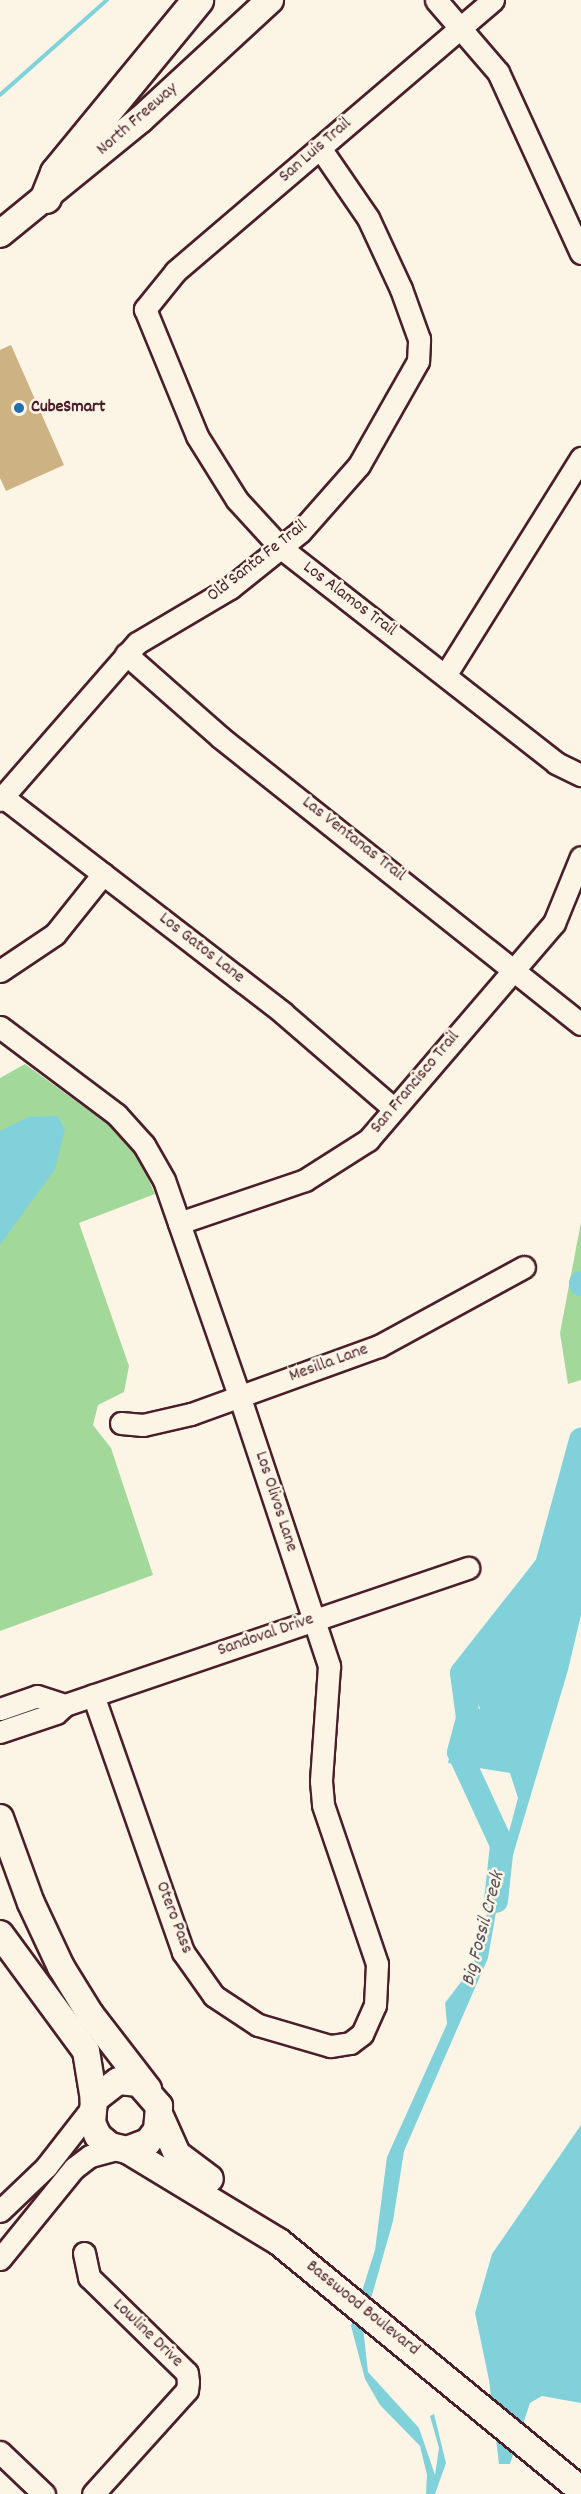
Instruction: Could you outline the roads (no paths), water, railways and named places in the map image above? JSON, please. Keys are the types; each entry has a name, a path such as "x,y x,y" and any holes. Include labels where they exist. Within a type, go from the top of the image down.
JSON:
{"highway":[{"path":"46,198 56,173 198,0"}],"main road":[{"name":"North Freeway","path":"0,234 140,120 270,0"},
{"path":"0,1818 31,1904 61,1967 90,2014 148,2089 160,2116 148,2142 122,2149 98,2136 86,2051 0,1934"},
{"path":"93,2104 118,2081 148,2089"},
{"name":"Basswood Boulevard","path":"160,2116 183,2160 326,2270 565,2462 581,2490"},
{"name":"Basswood Boulevard","path":"122,2149 239,2214 326,2270"}],"street":[{"path":"436,0 498,72 581,253"},
{"name":"San Luis Trail","path":"145,309 175,272 320,148 459,24 493,0"},
{"name":"Old Santa Fe Trail","path":"1,799 126,654 230,588 300,532 359,465 418,361 419,339 401,288 368,218 320,148"},
{"name":"Los Alamos Trail","path":"145,309 197,435 237,500 280,547 446,674 556,763 581,775"},
{"path":"446,674 581,458"},
{"name":"Las Ventanas Trail","path":"126,654 220,737 514,968 581,1024"},
{"name":"Los Gatos Lane","path":"1,799 103,874 283,1013 393,1108"},
{"name":"San Francisco Trail","path":"179,1223 305,1180 368,1140 393,1108 554,923 581,857"},
{"path":"0,971 55,934 103,874"},
{"name":"Los Olivos Lane","path":"0,1027 117,1115 144,1145 164,1180 239,1395 329,1666 321,1781 323,1805 377,1964 375,2005 362,2034 350,2043"},
{"name":"Mesilla Lane","path":"121,1423 143,1425 190,1414 379,1346 524,1267"},
{"name":"Sandoval Drive","path":"0,1732 33,1721 65,1705 93,1695 468,1568"},
{"name":"Otero Pass","path":"93,1695 183,1952 214,1996 258,2025 330,2046 350,2043"},
{"path":"0,1709 37,1696 65,1705"},
{"path":"26,1700 33,1721"},
{"path":"0,2211 46,2167 93,2104"},
{"path":"0,2259 78,2164 98,2152 122,2149"},
{"name":"Lowline Drive","path":"84,2253 89,2277 187,2373 188,2382 187,2390 93,2494"},
{"path":"0,2452 44,2494"}],"water":[{"path":"57,1116 65,1129 55,1169 0,1245 0,1131 28,1117"},
{"path":"581,1472 581,1615 568,1670 496,1912 488,1958 404,2151 393,2221 363,2327 368,2372 419,2428 435,2475 439,2448 430,2416 434,2414 446,2463 435,2494 426,2494 427,2475 420,2446 380,2405 365,2379 351,2326 375,2250 387,2157 447,2024 445,2003 473,1966 518,1798 510,1773 448,1763 452,1746 480,1708 467,1679 482,1665 551,1549"},
{"path":"581,2125 581,2403 542,2396 530,2403 510,2464 499,2464 489,2380 475,2313 492,2254"}],"waterway":[{"path":"0,95 107,0"},
{"name":"Big Fossil Creek","path":"496,1901 502,1845 459,1752 468,1718 462,1673 547,1565 581,1440"}],"place":[{"name":"CubeSmart","path":"19,408"}]}
